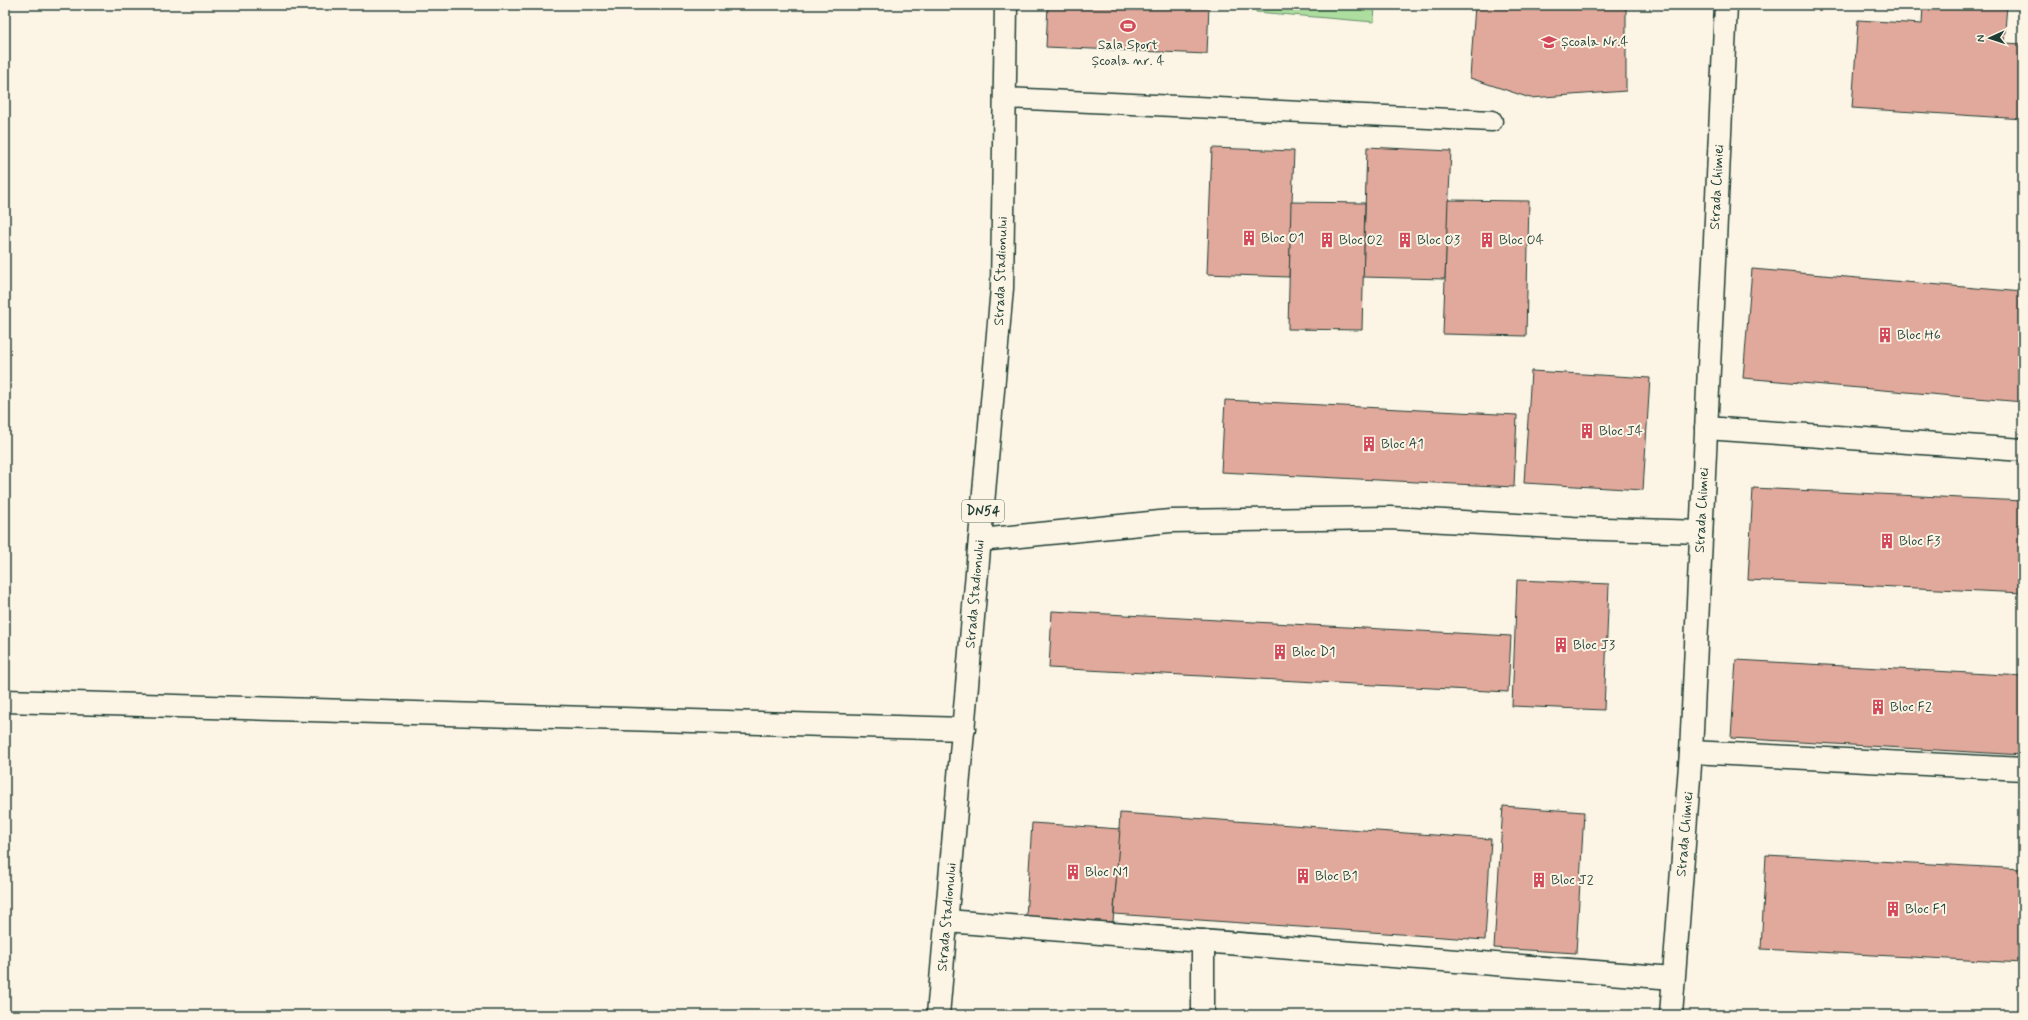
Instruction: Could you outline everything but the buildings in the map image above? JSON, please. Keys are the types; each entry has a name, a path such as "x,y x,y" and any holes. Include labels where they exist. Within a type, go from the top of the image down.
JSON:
{"street":[{"name":"Strada Stadionului","path":"938,1015 1002,288 1006,5"},
{"name":"Strada Chimiei","path":"1671,1015 1691,752 1726,5"},
{"path":"1706,428 2023,450"},
{"path":"980,540 1170,521 1390,518 1573,528 1701,532"},
{"path":"5,701 964,729"},
{"path":"1691,752 2023,769"},
{"path":"946,921 1673,978"},
{"path":"1203,941 1203,1015"}],"lane":[{"path":"1004,98 1492,121"}],"green space":[{"path":"1256,5 1375,5 1374,22 1256,12"}],"place":[{"name":"Sala Sport Școala nr. 4","path":"1128,26"},
{"name":"Școala Nr.4","path":"1549,42"},
{"name":"Bloc O1","path":"1249,238"},
{"name":"Bloc O2","path":"1327,240"},
{"name":"Bloc O3","path":"1405,240"},
{"name":"Bloc O4","path":"1487,240"},
{"name":"Bloc H6","path":"1885,335"},
{"name":"Bloc J4","path":"1587,431"},
{"name":"Bloc A1","path":"1369,444"},
{"name":"Bloc F3","path":"1887,541"},
{"name":"Bloc J3","path":"1561,645"},
{"name":"Bloc D1","path":"1280,652"},
{"name":"Bloc F2","path":"1878,707"},
{"name":"Bloc N1","path":"1073,872"},
{"name":"Bloc B1","path":"1303,876"},
{"name":"Bloc J2","path":"1539,880"},
{"name":"Bloc F1","path":"1893,909"}]}
